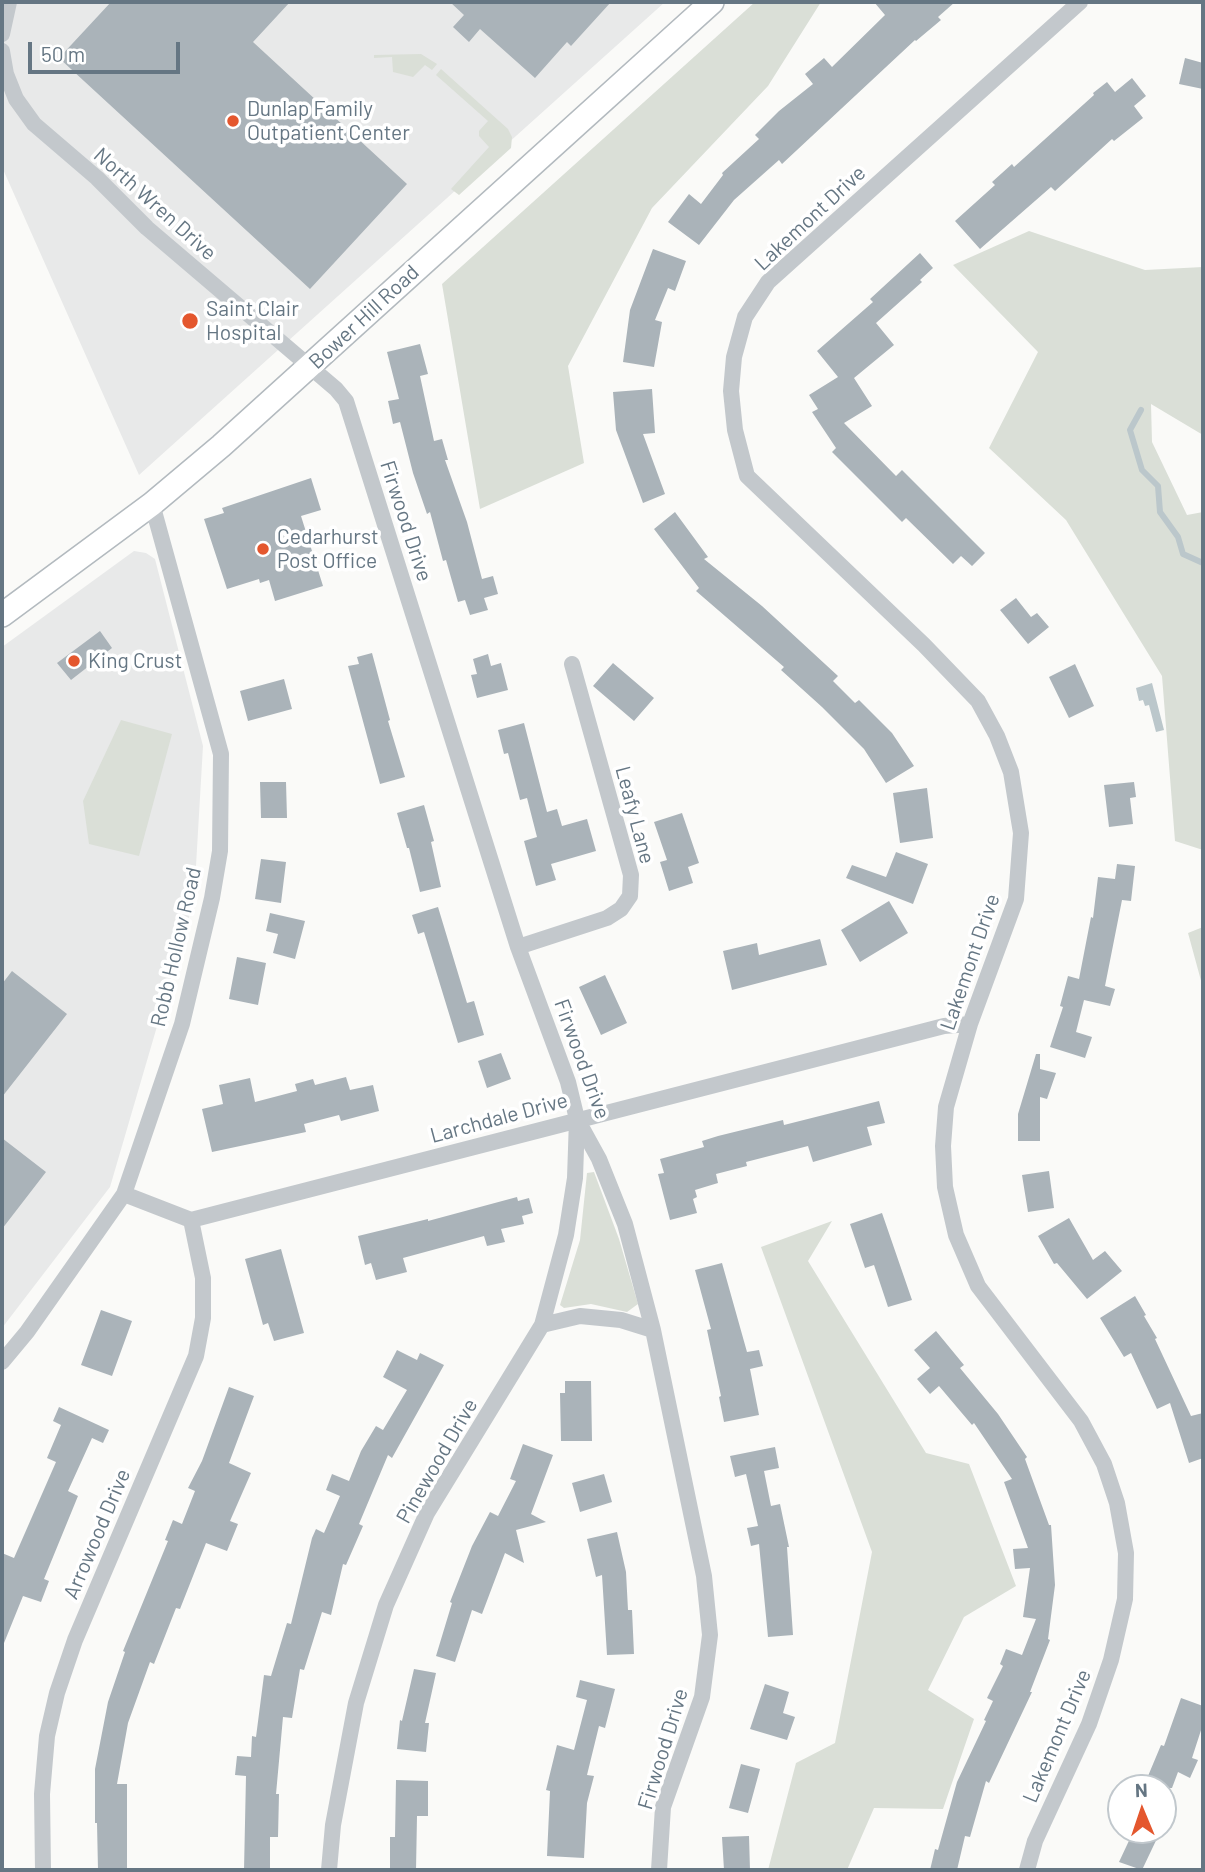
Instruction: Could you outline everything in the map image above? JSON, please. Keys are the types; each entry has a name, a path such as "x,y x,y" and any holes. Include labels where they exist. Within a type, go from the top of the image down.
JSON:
{"main road":[{"name":"Bower Hill Road","path":"2,615 152,503 310,367 712,2"}],"street":[{"path":"2,34 9,2"},
{"name":"Lakemont Drive","path":"1027,1870 1035,1841 1089,1724 1111,1660 1125,1599 1126,1553 1117,1503 1082,1420 978,1286 956,1235 945,1187 943,1146 946,1107 970,1024 1016,899 1021,833 1012,772 978,701 924,645 747,476 735,430 731,391 734,358 745,317 768,282 1080,2"},
{"name":"North Wren Drive","path":"2,51 6,74 16,99 34,124 97,178 147,228 310,367"},
{"name":"Firwood Drive","path":"310,367 346,401 518,947 568,1082 578,1119 599,1159 625,1224 653,1330 704,1576 710,1635 702,1697 663,1807 660,1870"},
{"name":"Robb Hollow Road","path":"2,1362 27,1332 124,1194 182,1024 212,898 220,851 221,754 152,503"},
{"name":"Leafy Lane","path":"518,947 607,918 621,909 630,896 631,875 572,664"},
{"name":"Larchdale Drive","path":"191,1220 944,1026 970,1024"},
{"name":"Pinewood Drive","path":"329,1870 333,1825 356,1703 386,1605 427,1513 542,1325 566,1235 575,1178 578,1119"},
{"path":"124,1194 191,1220"},
{"name":"Arrowood Drive","path":"43,1870 41,1794 47,1736 57,1693 75,1640 195,1356 203,1318 203,1278 191,1220"},
{"path":"542,1325 580,1316 621,1320 653,1330"}],"shaded area":[{"name":"Saint Clair Hospital","path":"2,2 665,2 139,475 2,167"},
{"path":"755,2 821,2 768,86 652,208 568,366 584,463 480,509 442,284"},
{"path":"421,54 437,64 432,70 425,65 413,77 393,72 392,57 374,58 374,55"},
{"path":"441,69 508,129 512,137 511,148 459,195 451,189 489,147 479,136 479,131 488,121 436,75"},
{"path":"1029,231 1145,270 1203,267 1203,435 1151,404 1152,442 1187,515 1203,512 1203,850 1175,841 1162,676 1066,520 989,448 1038,352 953,265"},
{"path":"134,551 146,553 155,559 203,746 194,900 110,1187 2,1328 2,647"},
{"path":"1152,683 1164,730 1156,732 1149,705 1145,706 1143,700 1139,701 1136,688"},
{"path":"121,720 172,734 139,856 89,844 83,801"},
{"path":"1203,927 1203,988 1188,933"},
{"path":"594,1172 619,1239 638,1304 627,1312 591,1304 564,1308 560,1305 580,1240 587,1173"},
{"path":"832,1221 808,1261 926,1453 969,1464 1016,1586 964,1617 928,1690 974,1719 943,1809 874,1808 847,1870 768,1870 796,1763 835,1743 872,1552 761,1247"}],"building":[{"name":"Dunlap Family Outpatient Center","path":"111,2 290,2 253,42 407,184 310,289 59,58"},
{"path":"450,2 611,2 571,46 567,42 535,78 480,29 469,42 453,27 464,15"},
{"path":"874,2 955,2 938,17 941,20 915,40 782,164 779,160 734,200 699,245 668,222 689,194 701,204 722,173 759,139 755,135 779,111 813,84 805,74 824,58 832,67 885,15"},
{"path":"1185,58 1203,63 1203,89 1179,84"},
{"path":"1132,78 1146,96 1134,106 1143,118 1114,141 1112,139 1055,191 1051,187 980,249 955,221 995,185 992,182 1012,164 1014,167 1094,95 1093,93 1107,82 1115,92"},
{"path":"653,249 686,261 675,291 668,288 655,320 662,322 654,367 623,362 630,310"},
{"path":"920,253 933,268 920,280 922,282 876,323 894,345 854,378 872,406 844,423 896,476 902,470 985,553 972,566 961,556 953,564 906,518 902,522 832,452 836,448 812,412 818,409 809,395 838,377 817,351 873,302 870,299"},
{"path":"420,344 428,374 420,376 434,441 442,439 448,460 445,460 467,522 482,579 493,576 498,594 484,598 488,610 470,615 465,600 458,602 446,560 443,561 430,512 427,514 413,473 400,422 393,424 388,401 399,399 387,352"},
{"path":"652,389 655,433 643,434 665,494 643,503 616,430 613,392"},
{"name":"Cedarhurst Post Office","path":"311,478 321,510 301,516 323,586 275,601 269,580 260,583 259,579 227,589 204,519 224,513 222,508"},
{"path":"675,512 708,557 704,559 762,606 838,676 833,681 855,703 859,700 892,733 914,766 886,783 864,749 781,670 784,667 696,591 699,588 654,529"},
{"path":"1016,598 1031,617 1037,613 1049,627 1028,644 1000,610"},
{"path":"100,631 112,648 71,680 57,663"},
{"path":"372,653 405,777 380,784 348,666 359,664 357,657"},
{"path":"488,654 491,666 501,663 508,690 477,698 471,675 477,674 473,659"},
{"path":"613,663 654,698 634,721 593,686"},
{"path":"1075,664 1094,706 1069,718 1049,677"},
{"path":"284,679 292,709 248,721 240,691"},
{"path":"524,723 547,812 557,809 562,826 587,819 596,851 551,864 556,880 536,886 524,841 537,837 527,798 520,800 508,753 504,754 498,730"},
{"path":"260,782 286,782 287,818 261,818"},
{"path":"1134,782 1136,797 1130,798 1133,824 1109,827 1104,785"},
{"path":"927,788 933,838 900,843 893,793"},
{"path":"424,805 434,841 431,842 441,887 420,892 397,813"},
{"path":"682,813 699,863 688,867 693,883 669,891 660,862 667,860 654,822"},
{"path":"896,852 928,864 913,904 846,878 852,865 886,877"},
{"path":"261,859 286,862 281,903 255,899"},
{"path":"1117,864 1135,866 1131,901 1122,900 1105,986 1115,989 1110,1006 1084,1000 1076,1032 1092,1037 1085,1058 1050,1047 1063,1007 1060,1006 1068,976 1079,979 1091,917 1093,918 1098,877 1115,879"},
{"path":"889,901 908,933 860,962 841,930"},
{"path":"438,907 467,1003 474,1001 484,1035 458,1043 424,932 418,934 412,915"},
{"path":"270,913 305,921 295,959 273,953 278,934 266,931"},
{"path":"820,939 827,965 732,990 723,951 757,943 759,955"},
{"path":"237,957 266,963 258,1005 229,999"},
{"path":"12,971 67,1014 2,1097 2,984"},
{"path":"605,975 627,1023 601,1035 579,987"},
{"path":"501,1053 511,1079 487,1088 478,1061"},
{"path":"1036,1054 1040,1054 1040,1069 1056,1073 1047,1099 1040,1097 1040,1141 1018,1141 1018,1114"},
{"path":"346,1077 350,1090 373,1085 379,1111 341,1121 339,1115 304,1124 306,1132 212,1152 202,1109 223,1104 219,1085 250,1078 255,1102 297,1091 295,1084 313,1079 315,1085"},
{"path":"879,1101 885,1123 867,1127 872,1145 813,1162 808,1146 746,1162 747,1166 716,1174 718,1183 695,1190 697,1197 693,1199 697,1213 670,1220 658,1174 664,1173 660,1159 704,1147 702,1141 718,1136 783,1120 784,1125"},
{"path":"2,1138 46,1172 2,1229"},
{"path":"1049,1171 1054,1208 1028,1212 1022,1175"},
{"path":"517,1197 518,1201 529,1198 533,1213 522,1216 524,1224 501,1229 505,1242 487,1246 484,1236 403,1258 407,1272 376,1280 371,1263 365,1265 358,1236 428,1221"},
{"path":"882,1213 912,1300 888,1307 874,1265 865,1268 850,1224"},
{"path":"1069,1218 1093,1260 1105,1251 1122,1271 1087,1299 1057,1263 1054,1264 1038,1236"},
{"path":"281,1249 304,1333 274,1341 268,1323 263,1325 245,1259"},
{"path":"722,1263 747,1352 759,1350 763,1366 750,1369 759,1415 724,1422 707,1330 711,1329 695,1270"},
{"path":"1135,1296 1157,1338 1155,1339 1191,1416 1203,1413 1203,1458 1189,1463 1170,1403 1157,1409 1131,1353 1124,1357 1100,1318"},
{"path":"101,1310 132,1321 112,1376 81,1365"},
{"path":"936,1331 964,1365 960,1368 998,1414 1027,1457 1025,1459 1051,1525 1055,1585 1050,1640 1032,1692 989,1783 986,1781 970,1837 965,1836 957,1870 930,1870 935,1849 938,1850 957,1782 986,1721 984,1720 993,1701 987,1698 1003,1666 1000,1664 1006,1649 1022,1655 1036,1619 1023,1617 1030,1568 1015,1569 1013,1549 1028,1548 1004,1482 1012,1479 974,1423 972,1425 939,1386 930,1394 917,1379 930,1368 914,1350"},
{"path":"397,1350 417,1360 420,1353 444,1365 392,1458 388,1455 359,1524 363,1526 346,1565 343,1564 331,1615 322,1612 304,1670 300,1669 292,1718 283,1717 276,1794 279,1794 278,1837 270,1837 270,1870 244,1870 246,1776 235,1775 237,1756 251,1757 252,1736 256,1737 264,1675 271,1676 287,1623 291,1624 312,1538 316,1529 324,1533 340,1496 326,1490 332,1474 349,1481 361,1451 376,1426 383,1430 407,1390 383,1377"},
{"path":"565,1381 591,1381 592,1441 561,1441 560,1393 565,1393"},
{"path":"229,1387 254,1396 229,1463 251,1473 230,1521 238,1524 227,1551 206,1543 180,1609 176,1608 154,1664 150,1662 128,1723 117,1784 127,1784 127,1870 98,1870 95,1769 108,1702 125,1652 123,1651 168,1541 165,1540 173,1520 182,1524 195,1491 188,1488 202,1461"},
{"path":"59,1407 109,1430 103,1443 92,1438 68,1491 78,1496 44,1579 49,1581 41,1602 23,1596 2,1648 2,1553 14,1558 56,1462 47,1458 61,1425 53,1421"},
{"path":"523,1444 553,1455 531,1514 546,1522 516,1530 524,1563 505,1553 482,1614 472,1610 455,1662 436,1656 452,1603 450,1602 472,1546 490,1512 498,1516 516,1481 510,1479"},
{"path":"775,1447 779,1468 764,1471 771,1506 780,1504 789,1547 793,1635 768,1637 759,1544 751,1546 747,1528 758,1526 746,1474 735,1477 730,1456"},
{"path":"604,1474 612,1502 580,1512 572,1483"},
{"path":"617,1532 626,1572 628,1610 632,1610 634,1654 607,1655 602,1575 596,1577 587,1539"},
{"path":"414,1669 436,1673 425,1723 429,1723 426,1752 397,1749 400,1720 402,1721"},
{"path":"580,1680 615,1689 605,1728 599,1726 587,1775 594,1776 587,1803 584,1858 547,1856 550,1791 546,1790 557,1745 574,1750 587,1700 576,1697"},
{"path":"765,1684 789,1692 783,1713 795,1717 787,1740 750,1729"},
{"path":"1181,1698 1203,1706 1203,1724 1192,1758 1198,1760 1190,1778 1178,1772 1177,1775 1149,1774 1161,1745 1164,1746"},
{"path":"741,1764 760,1769 748,1813 729,1808"},
{"path":"396,1780 428,1781 428,1816 417,1816 416,1870 390,1870 390,1837 395,1837"},
{"path":"749,1836 750,1870 724,1870 722,1837"},
{"path":"1127,1844 1154,1844 1142,1870 1119,1862"}],"waterway":[{"path":"1141,410 1130,430 1142,470 1158,486 1160,512 1178,537 1183,554 1203,563"}],"place":[{"name":"Dunlap Family Outpatient Center","path":"233,121"},
{"name":"Saint Clair Hospital","path":"190,321"},
{"name":"Cedarhurst Post Office","path":"263,549"},
{"name":"King Crust","path":"74,661"}]}
